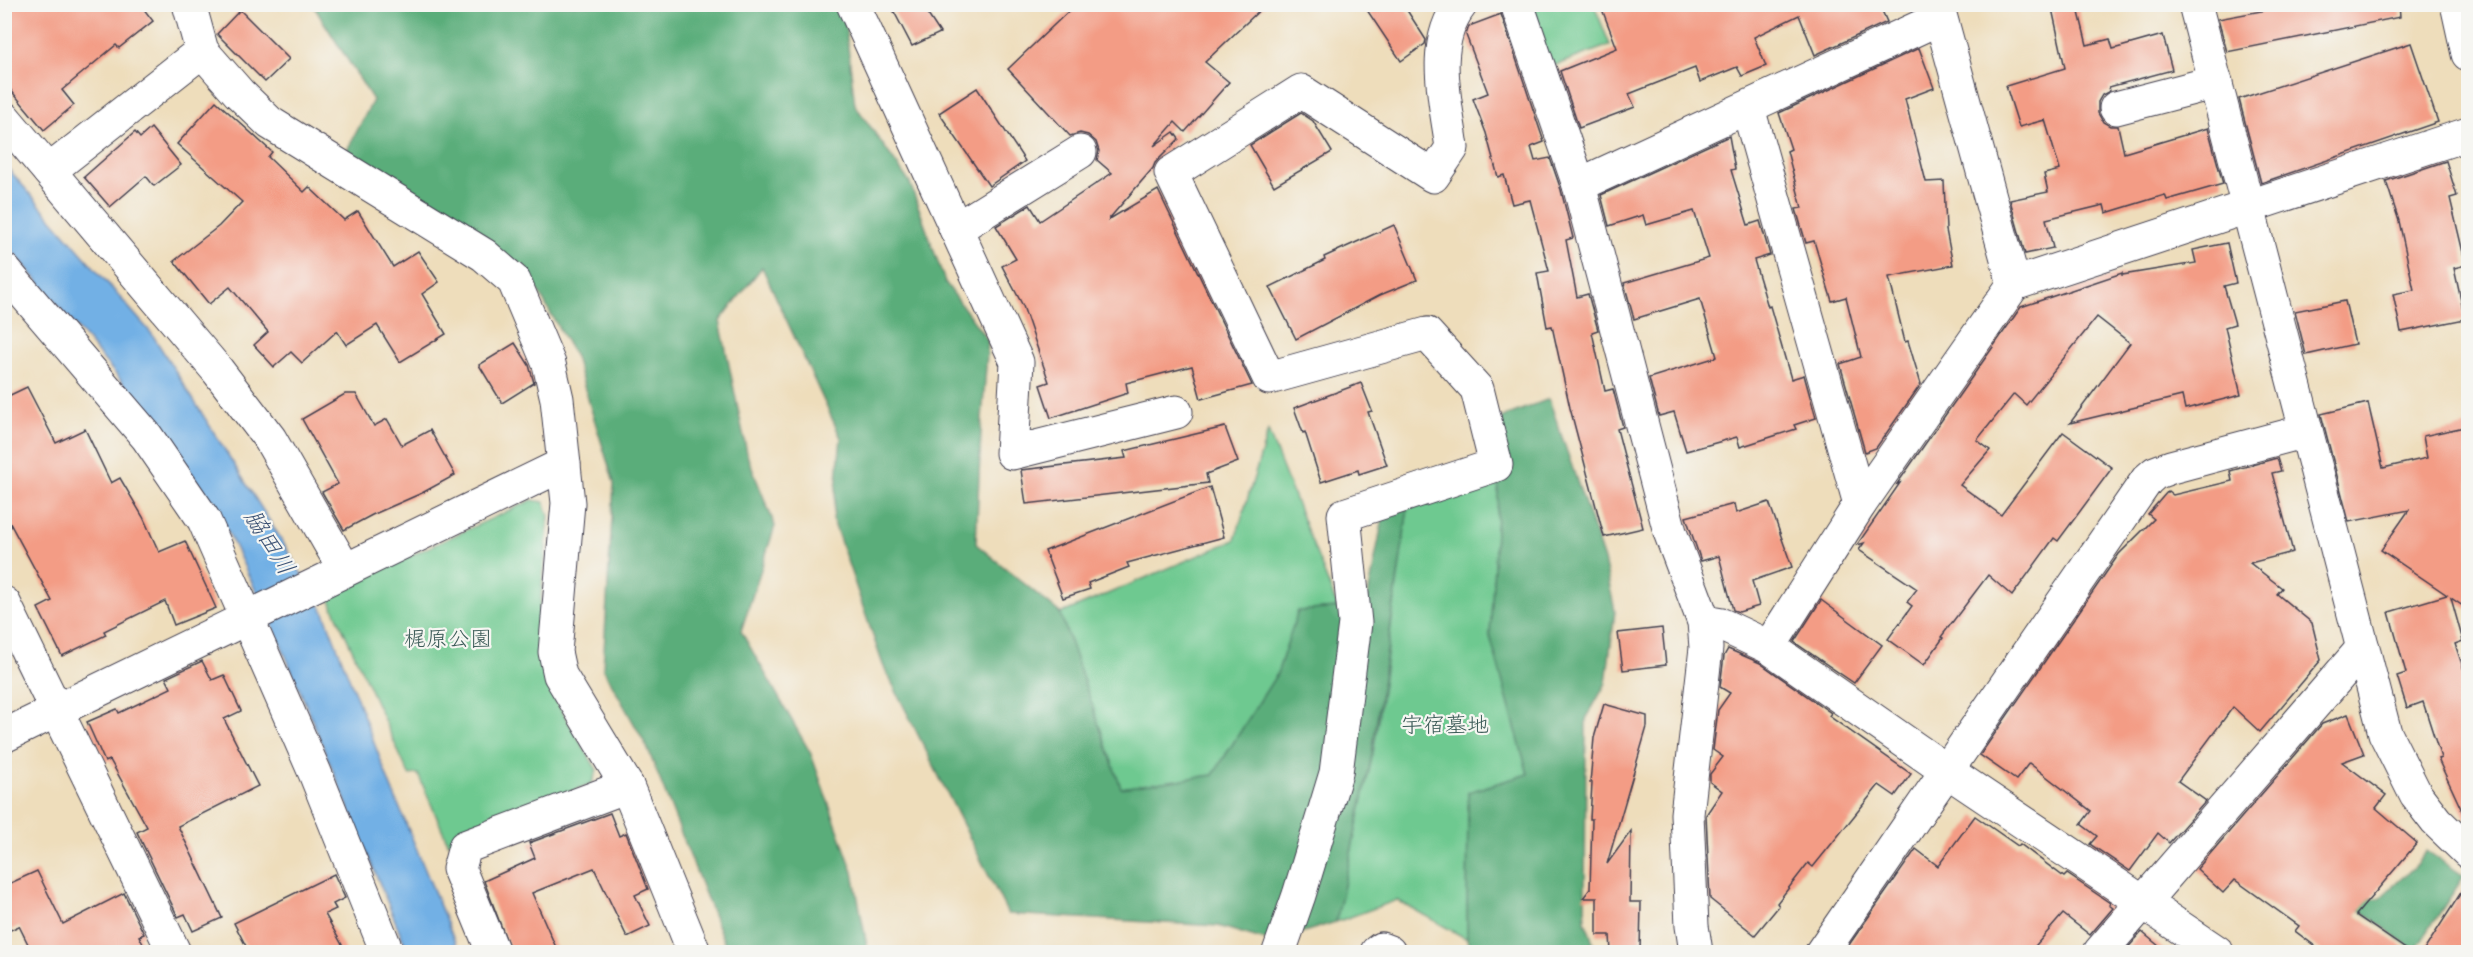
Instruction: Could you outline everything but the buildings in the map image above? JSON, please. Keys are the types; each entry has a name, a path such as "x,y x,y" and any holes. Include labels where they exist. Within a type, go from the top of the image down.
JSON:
{"street":[{"path":"189,4 202,51 239,93 270,123 484,255 514,281 549,364 557,399 568,503 555,652 560,675 627,786 694,952"},
{"path":"853,4 1017,362 1012,453 1176,412"},
{"path":"1279,952 1336,773 1354,623 1344,515 1496,465 1477,389 1427,334 1269,378 1171,173 1301,91 1433,176 1452,148 1441,69 1444,39 1461,4"},
{"path":"1517,4 1579,185 1670,532 1704,622 1706,648 1687,814 1692,926 1696,952"},
{"path":"2195,4 2385,733 2416,795 2436,821 2469,852"},
{"path":"2457,4 2469,54"},
{"path":"1579,185 1748,108 1938,11 2014,284"},
{"path":"49,171 202,51"},
{"path":"2116,108 2216,82"},
{"path":"1748,108 1860,504"},
{"path":"4,118 218,371 270,439 338,574"},
{"path":"1769,646 1860,504 2014,284 2469,134"},
{"path":"956,229 1080,152"},
{"path":"4,270 147,437 204,520 253,616 387,952"},
{"path":"1822,952 2147,480 2155,473 2306,431"},
{"path":"4,736 564,464"},
{"path":"4,603 174,952"},
{"path":"1704,622 1722,625 1769,646 1947,771 2217,952"},
{"path":"2100,952 2363,648"},
{"path":"493,952 459,868 465,847 627,786"},
{"path":"1377,952 1381,949 1389,952"}],"green space":[{"path":"313,5 843,5 855,105 910,183 945,282 988,341 976,544 1060,613 1121,788 1213,775 1277,674 1298,611 1366,606 1384,512 1408,507 1371,760 1336,922 1272,942 1218,926 1008,914 883,665 833,520 841,438 762,267 720,321 748,458 775,526 741,631 811,754 853,872 868,952 728,952 647,747 603,668 614,483 575,357 524,266 489,248 345,154 373,100"},
{"path":"1524,5 1594,5 1610,45 1548,68"},
{"path":"1549,399 1604,560 1615,611 1606,683 1586,719 1585,921 1597,952 1470,952 1467,939 1468,792 1528,774 1490,636 1499,479 1488,423"},
{"path":"1268,431 1338,608 1298,611 1277,674 1213,775 1121,788 1060,614 1235,540"},
{"name":"宇宿墓地","path":"1499,479 1490,636 1528,774 1468,792 1467,939 1397,900 1336,922 1374,748 1408,507"},
{"name":"梶原公園","path":"532,500 544,502 549,515 539,640 553,696 597,770 592,783 448,843 418,774 409,775 327,594"},
{"path":"2427,851 2464,876 2415,951 2333,890 2362,898 2380,898 2413,868"}],"water":[{"name":"脇田川","path":"4,164 152,334 323,610 391,787 459,952 408,952 279,640 228,532 170,439 5,242"}]}
